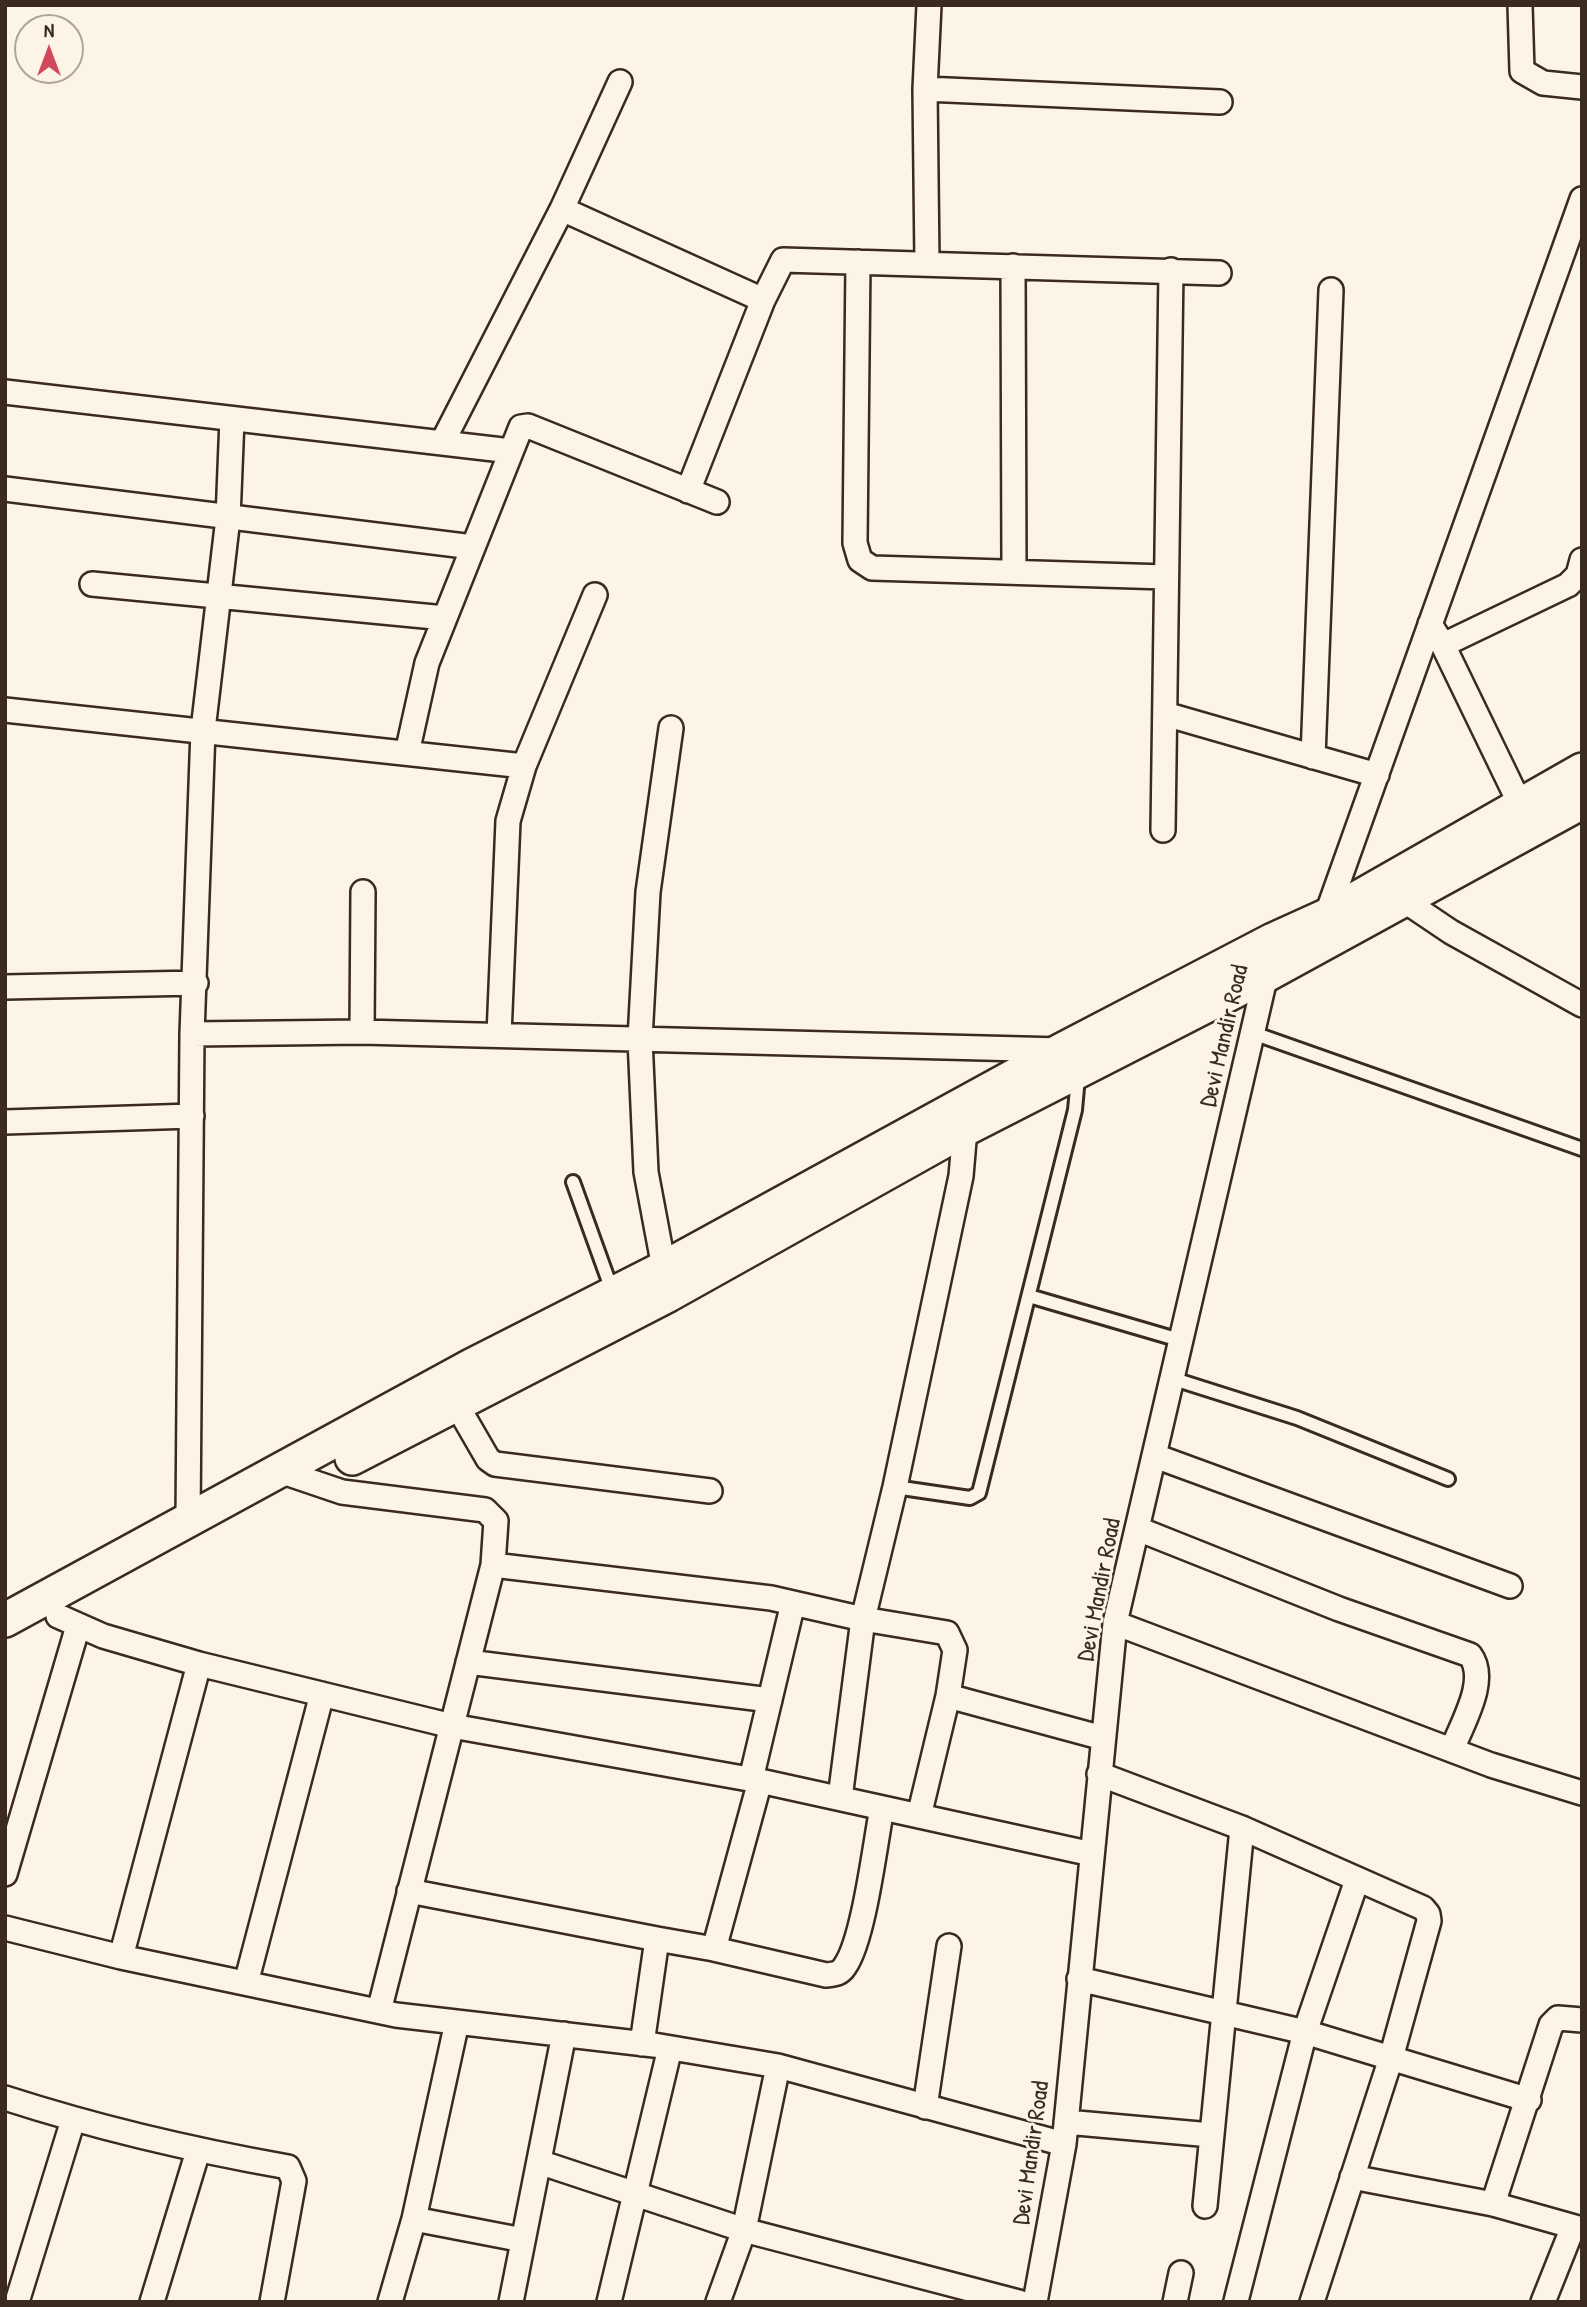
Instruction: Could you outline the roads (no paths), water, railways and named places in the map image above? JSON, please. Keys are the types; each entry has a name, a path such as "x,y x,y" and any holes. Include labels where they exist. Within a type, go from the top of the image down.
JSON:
{"street":[{"path":"927,264 925,89 929,5"},
{"path":"1520,5 1522,71 1543,83 1582,87"},
{"path":"442,443 562,209 620,82"},
{"path":"925,89 1220,102"},
{"path":"1321,931 1582,199"},
{"path":"562,209 763,299"},
{"path":"688,491 763,299 783,260 1219,273"},
{"path":"858,262 855,543 860,560 872,568 1014,570 1166,577"},
{"path":"1013,266 1014,570"},
{"path":"1163,830 1171,270"},
{"path":"1313,757 1331,290"},
{"path":"5,392 511,451"},
{"path":"188,1520 192,1034 196,983 203,730 228,518 232,419"},
{"path":"407,753 428,663 521,427 528,426 718,502"},
{"path":"5,489 473,547"},
{"path":"1443,645 1568,585 1578,575 1582,560"},
{"path":"92,584 445,618"},
{"path":"499,1035 508,821 524,766 595,595"},
{"path":"1430,624 1443,645 1520,804"},
{"path":"5,710 524,766"},
{"path":"1165,714 1377,775"},
{"path":"664,1268 646,1172 640,1039 648,892 671,728"},
{"path":"5,1642 68,1621 471,1366 617,1306 664,1268 1070,1060 1266,975 1321,931 1520,804 1582,770"},
{"path":"5,1620 188,1520 294,1476 455,1402 617,1306 965,1129 1070,1060 1273,940 1321,931 1402,899 1582,802"},
{"path":"362,1032 363,892"},
{"path":"1402,899 1451,932 1582,1005"},
{"name":"Devi Mandir Road","path":"1035,2302 1065,2133 1115,1623 1183,1341 1273,940"},
{"path":"5,987 196,983"},
{"path":"192,1034 362,1032 640,1039 1070,1060"},
{"path":"5,1122 192,1116"},
{"path":"840,1798 863,1619 895,1487 961,1177 965,1129"},
{"path":"455,1402 488,1459 495,1464 710,1491"},
{"path":"1155,1456 1510,1586"},
{"path":"294,1476 342,1492 485,1510 496,1521 493,1565 379,2011"},
{"path":"1138,1529 1339,1609 1470,1655 1478,1666 1477,1681 1452,1750"},
{"path":"493,1565 793,1602 863,1619 947,1633 955,1650 948,1696 919,1816"},
{"path":"714,1949 755,1780 793,1602"},
{"path":"68,1621 199,1664 452,1726 755,1780 1092,1854"},
{"path":"5,1874 68,1621"},
{"path":"1115,1623 1452,1750 1582,1793"},
{"path":"468,1662 770,1700"},
{"path":"121,1956 199,1664"},
{"path":"246,1983 322,1694"},
{"path":"948,1696 1103,1738"},
{"path":"1099,1774 1242,1828 1423,1908 1428,1914 1429,1922 1391,2058 1312,2302"},
{"path":"409,1891 714,1949 826,1975 837,1974 844,1968 855,1946 882,1808"},
{"path":"1205,2206 1242,1828"},
{"path":"1236,2301 1305,2032 1357,1880"},
{"path":"5,1928 121,1956 379,2011 642,2043 778,2066 925,2107 1065,2133 1211,2135"},
{"path":"642,2043 657,1939"},
{"path":"925,2107 949,1946"},
{"path":"1079,1979 1305,2032 1529,2100"},
{"path":"1493,2204 1529,2100 1551,2025 1559,2018 1582,2020"},
{"path":"390,2302 414,2219 457,2022"},
{"path":"511,2302 564,2034"},
{"path":"609,2302 670,2048"},
{"path":"718,2302 744,2230 778,2066"},
{"path":"5,2098 73,2120 198,2151 288,2167 293,2173 294,2181 272,2302"},
{"path":"17,2302 73,2120"},
{"path":"152,2302 198,2151"},
{"path":"539,2162 744,2230 1019,2302"},
{"path":"1352,2177 1493,2204 1577,2228 1544,2302"},
{"path":"414,2219 523,2240"},
{"path":"1175,2302 1181,2273"}],"lane":[{"path":"1253,1033 1582,1149"},
{"path":"895,1487 970,1498 979,1493 1075,1110 1070,1060"},
{"path":"573,1182 617,1306"},
{"path":"1029,1296 1183,1341"},
{"path":"1174,1379 1297,1418 1448,1479"}]}
